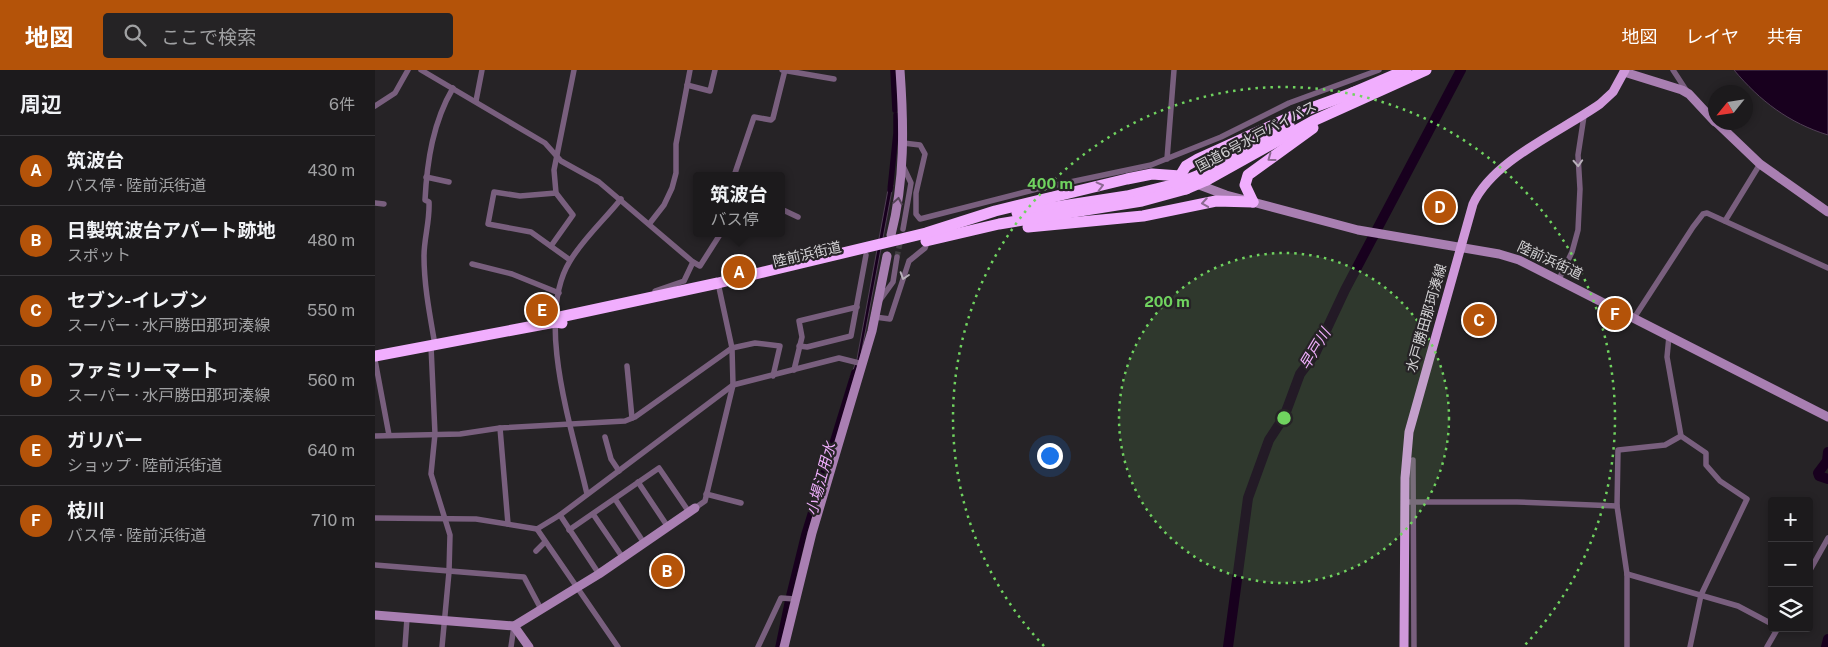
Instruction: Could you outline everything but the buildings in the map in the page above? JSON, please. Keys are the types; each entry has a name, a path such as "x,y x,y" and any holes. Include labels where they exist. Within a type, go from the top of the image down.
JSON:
{"highway":[{"name":"国道6号水戸バイパス","path":"1356,96 1406,70"},
{"name":"国道6号水戸バイパス","path":"935,231 1019,212 1140,193 1203,178 1307,115 1426,70"},
{"path":"935,231 995,211 1152,169 1181,183 1186,166 1198,158 1306,110 1356,96"},
{"path":"947,236 1143,216 1216,201 1253,202 1245,185 1249,175 1356,96"},
{"name":"国道6号水戸バイパス","path":"947,236 999,224 1135,203 1181,183"},
{"name":"陸前浜街道","path":"375,358 555,322 561,323 719,286 935,231"},
{"name":"陸前浜街道","path":"555,322 560,317 719,286 947,236"}],"main road":[{"name":"水戸勝田那珂湊線","path":"1404,647 1409,502 1409,432 1473,204 1491,176 1508,163 1584,116 1608,96 1624,71"}],"street":[{"path":"375,106 395,93 408,70"},
{"path":"421,70 545,143 556,156 572,168 599,182 700,266 718,237"},
{"path":"476,101 481,70"},
{"path":"551,246 573,215 556,193 553,170 574,70"},
{"path":"650,223 664,205 672,188 676,173 676,144 690,70"},
{"path":"687,85 710,90 715,70"},
{"path":"735,172 754,117 771,120 773,118 784,70 834,79"},
{"path":"891,235 899,199 903,166 900,70"},
{"path":"1167,159 1173,70"},
{"path":"903,143 920,145 925,154 916,193 916,214 920,218 1037,189 1152,169 1167,159 1221,137 1289,103 1379,70"},
{"path":"1673,70 1689,94 1708,114"},
{"path":"1624,71 1676,87 1689,94"},
{"path":"442,647 449,572 450,535 431,474 435,434 433,345 424,254 429,202 425,200 426,177 438,120 453,88"},
{"path":"1559,279 1572,252 1578,230 1580,189 1579,134 1584,124 1584,116"},
{"path":"1724,130 1760,164 1828,212"},
{"path":"1180,154 1186,166"},
{"path":"1725,221 1760,164"},
{"path":"903,166 911,183 903,229"},
{"path":"426,177 449,182"},
{"name":"陸前浜街道","path":"1181,183 1200,186 1361,231 1512,257 1559,279 1828,418"},
{"path":"556,193 520,196 494,192 488,224 531,232 570,260"},
{"path":"587,494 559,373 555,322 559,293 570,260 621,200"},
{"path":"375,203 384,204"},
{"path":"785,211 798,217"},
{"path":"1634,318 1701,216 1707,213 1828,268"},
{"path":"875,317 890,320 909,261 925,248 928,240"},
{"path":"799,346 807,347 851,336 866,255"},
{"path":"784,647 795,599 837,448 863,364 875,317 887,256"},
{"path":"878,302 891,286 897,257"},
{"path":"656,297 655,291 684,281 693,262"},
{"path":"472,264 512,274 559,293"},
{"path":"375,615 514,626 599,574 705,501 733,385 732,348 719,286"},
{"path":"794,370 802,337 799,321 857,307"},
{"path":"1669,336 1667,357 1681,436 1706,453 1706,466 1720,481 1747,499 1701,595 1691,647"},
{"path":"375,436 460,434 500,428 625,420 632,418 732,348 755,342 780,346 773,376"},
{"path":"375,358 389,435"},
{"path":"375,518 476,519 537,529 560,515 733,385 839,358 863,364"},
{"path":"627,366 632,418"},
{"path":"500,428 508,524"},
{"path":"1627,647 1627,574 1617,506 1617,450 1665,445 1681,436"},
{"path":"605,437 611,459 619,471"},
{"path":"1413,460 1409,502 1414,647"},
{"path":"569,530 659,468 692,510"},
{"path":"639,482 668,527"},
{"path":"706,494 741,503"},
{"path":"615,498 644,543"},
{"path":"1409,502 1617,506"},
{"path":"593,514 623,558"},
{"path":"560,515 599,574"},
{"path":"537,529 616,646"},
{"path":"1813,565 1828,538"},
{"path":"536,551 545,542"},
{"path":"375,565 524,577 541,609"},
{"path":"1627,574 1701,595 1734,607 1738,606 1768,622"},
{"path":"758,647 781,598 795,599"},
{"path":"405,647 407,618"},
{"path":"511,647 514,626"},
{"path":"514,626 529,647"},
{"path":"1767,647 1776,632"}],"shaded area":[{"path":"1734,70 1828,70 1828,135 1801,124 1776,110 1754,92 1753,85 1748,85"},
{"path":"889,184 893,185 860,360 854,379 850,378 857,359"}],"waterway":[{"name":"小場江用水","path":"893,70 895,110"},
{"name":"早戸川","path":"1228,647 1248,498 1269,440 1284,417 1300,374 1315,354 1345,290 1461,70"},
{"name":"小場江用水","path":"890,190 896,115"},
{"name":"小場江用水","path":"789,595 804,534 854,372"},
{"path":"1828,452 1827,461 1818,473 1819,476 1828,479"},
{"name":"小場江用水","path":"778,647 788,599"},
{"path":"1826,647 1828,639"}],"tunnel":[{"path":"897,257 901,238"}],"place":[{"name":"ファミリーマート","path":"1440,207"},
{"name":"筑波台","path":"739,272"},
{"name":"ガリバー","path":"542,310"},
{"name":"枝川","path":"1615,314"},
{"name":"セブン-イレブン","path":"1479,320"},
{"name":"日製筑波台アパート跡地","path":"667,571"}]}
